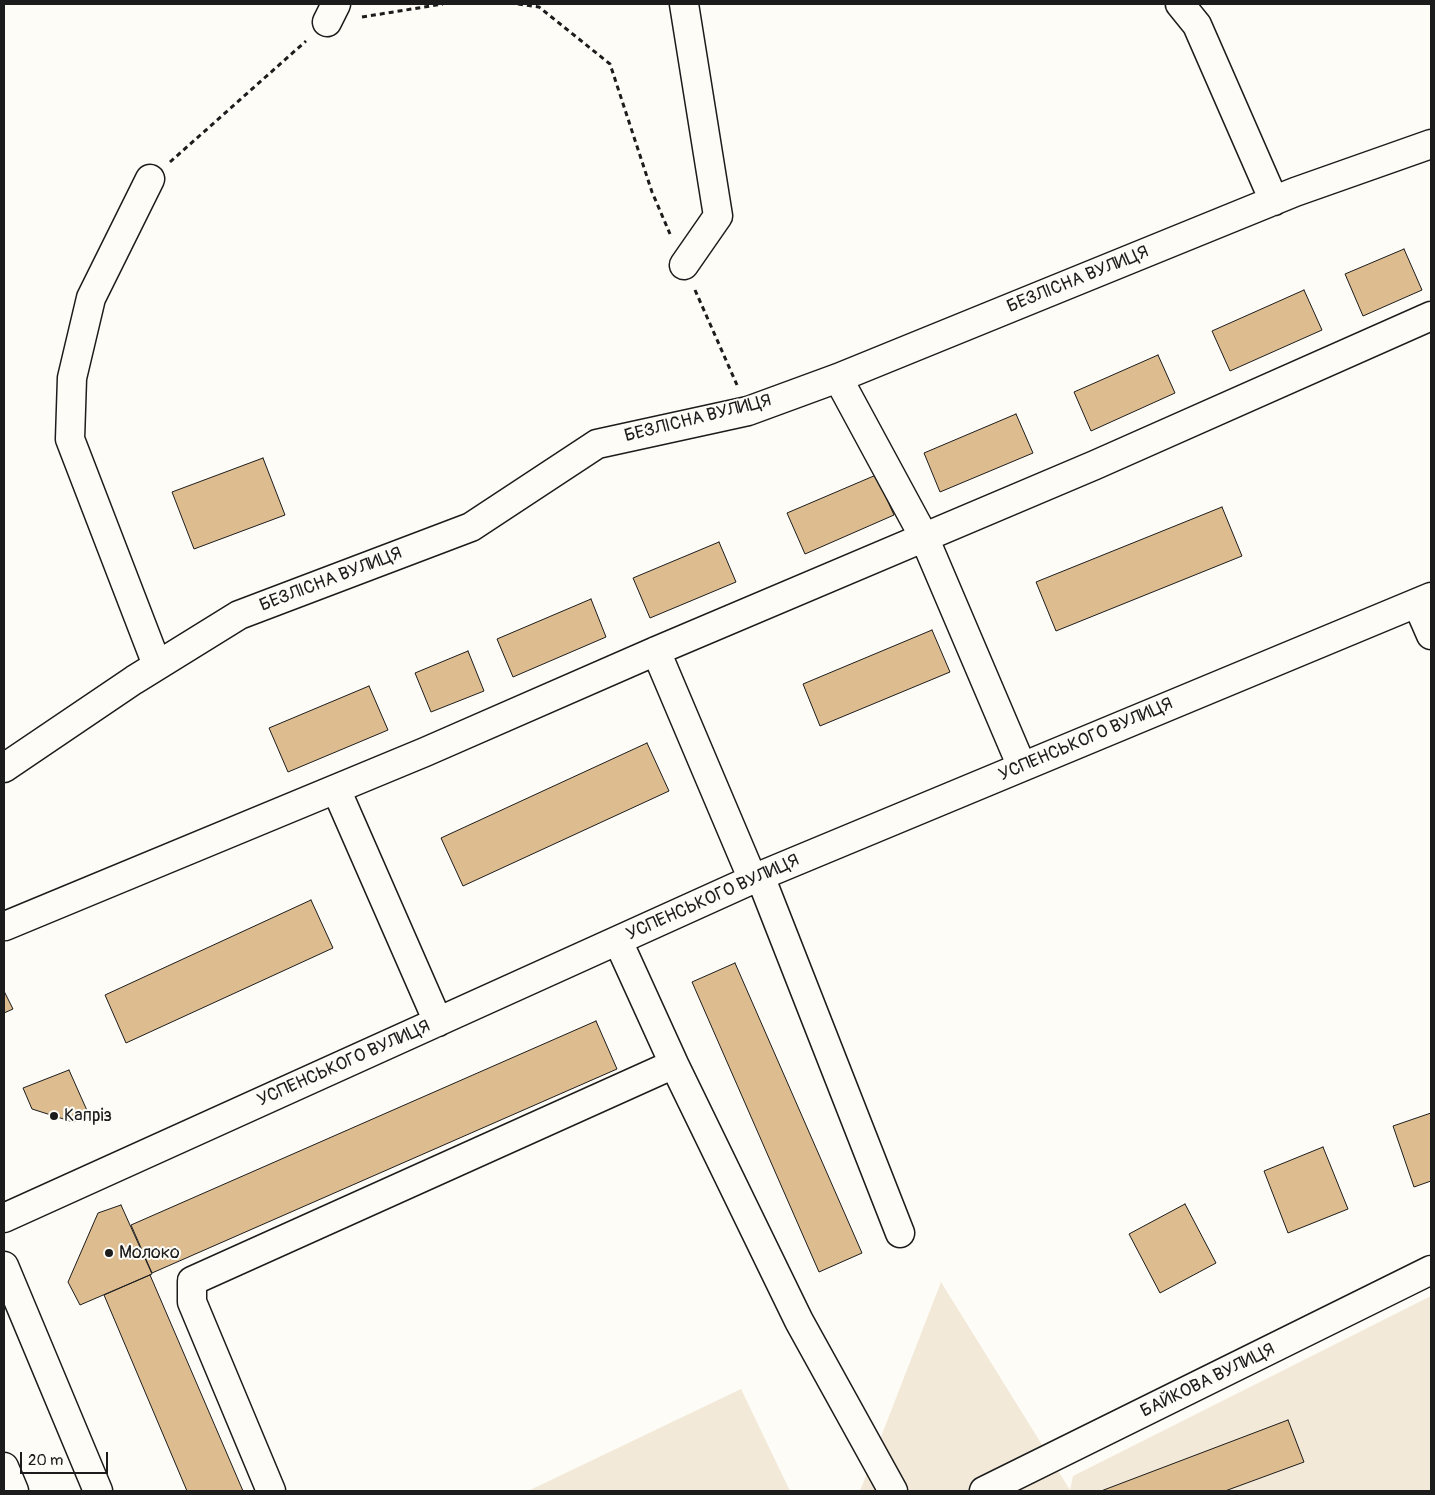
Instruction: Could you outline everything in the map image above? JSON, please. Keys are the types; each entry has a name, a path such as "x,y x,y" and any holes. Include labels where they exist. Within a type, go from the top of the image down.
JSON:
{"street":[{"path":"684,4 718,216 684,265"},
{"path":"1180,4 1197,25 1274,200"},
{"name":"БЕЗЛІСНА ВУЛИЦЯ","path":"4,768 157,666 239,615 471,527 597,444 748,410 838,378 1274,200 1431,144"},
{"path":"150,179 91,298 72,378 70,439 157,666"},
{"path":"4,925 425,752 656,651 1095,465 1431,316"},
{"path":"838,378 924,537 1022,767"},
{"path":"1424,600 1431,635"},
{"name":"УСПЕНСЬКОГО ВУЛИЦЯ","path":"4,1218 757,878 1424,600"},
{"path":"656,651 757,878 900,1233"},
{"path":"336,789 438,1022"},
{"path":"618,941 674,1064 800,1321 893,1491"},
{"path":"271,1491 192,1302 192,1281 674,1064"},
{"path":"4,1266 98,1491"},
{"name":"БАЙКОВА ВУЛИЦЯ","path":"984,1491 1431,1270"},
{"path":"4,1467 14,1491"}],"path":[{"path":"150,179 332,13 442,4"},
{"path":"518,4 539,7 610,64 652,192 748,410"}],"shaded area":[{"path":"941,1282 1070,1490 1073,1476 1431,1296 1431,1491 860,1491"},
{"path":"741,1389 790,1491 528,1491"}],"building":[{"path":"1404,249 1422,290 1363,316 1345,274"},
{"path":"1304,290 1322,330 1230,371 1212,331"},
{"path":"1158,355 1175,393 1091,431 1074,392"},
{"path":"1016,414 1033,453 940,492 924,453"},
{"path":"263,458 285,515 194,549 172,492"},
{"path":"876,475 894,515 805,554 787,513"},
{"path":"1222,507 1242,556 1056,631 1036,582"},
{"path":"719,542 736,582 650,618 633,578"},
{"path":"591,599 606,637 513,677 497,639"},
{"path":"932,630 950,672 820,726 803,684"},
{"path":"468,651 484,691 431,712 415,673"},
{"path":"369,686 388,730 288,772 269,728"},
{"path":"647,743 669,791 463,886 441,838"},
{"path":"311,900 333,948 126,1043 105,995"},
{"path":"735,963 862,1253 819,1272 692,982"},
{"path":"4,991 13,1009 4,1013"},
{"path":"596,1021 617,1069 152,1273 131,1225"},
{"path":"69,1070 89,1115 73,1122 32,1109 23,1088"},
{"path":"1431,1113 1431,1181 1414,1187 1393,1126"},
{"path":"1323,1147 1348,1209 1288,1233 1264,1171"},
{"path":"1185,1204 1216,1263 1160,1293 1129,1234"},
{"path":"121,1205 152,1274 80,1305 68,1282 98,1213"},
{"path":"150,1275 243,1491 187,1491 104,1295"},
{"path":"1288,1420 1304,1462 1225,1491 1101,1491"}],"place":[{"name":"Капріз","path":"54,1116"},
{"name":"Молоко","path":"109,1253"}]}
